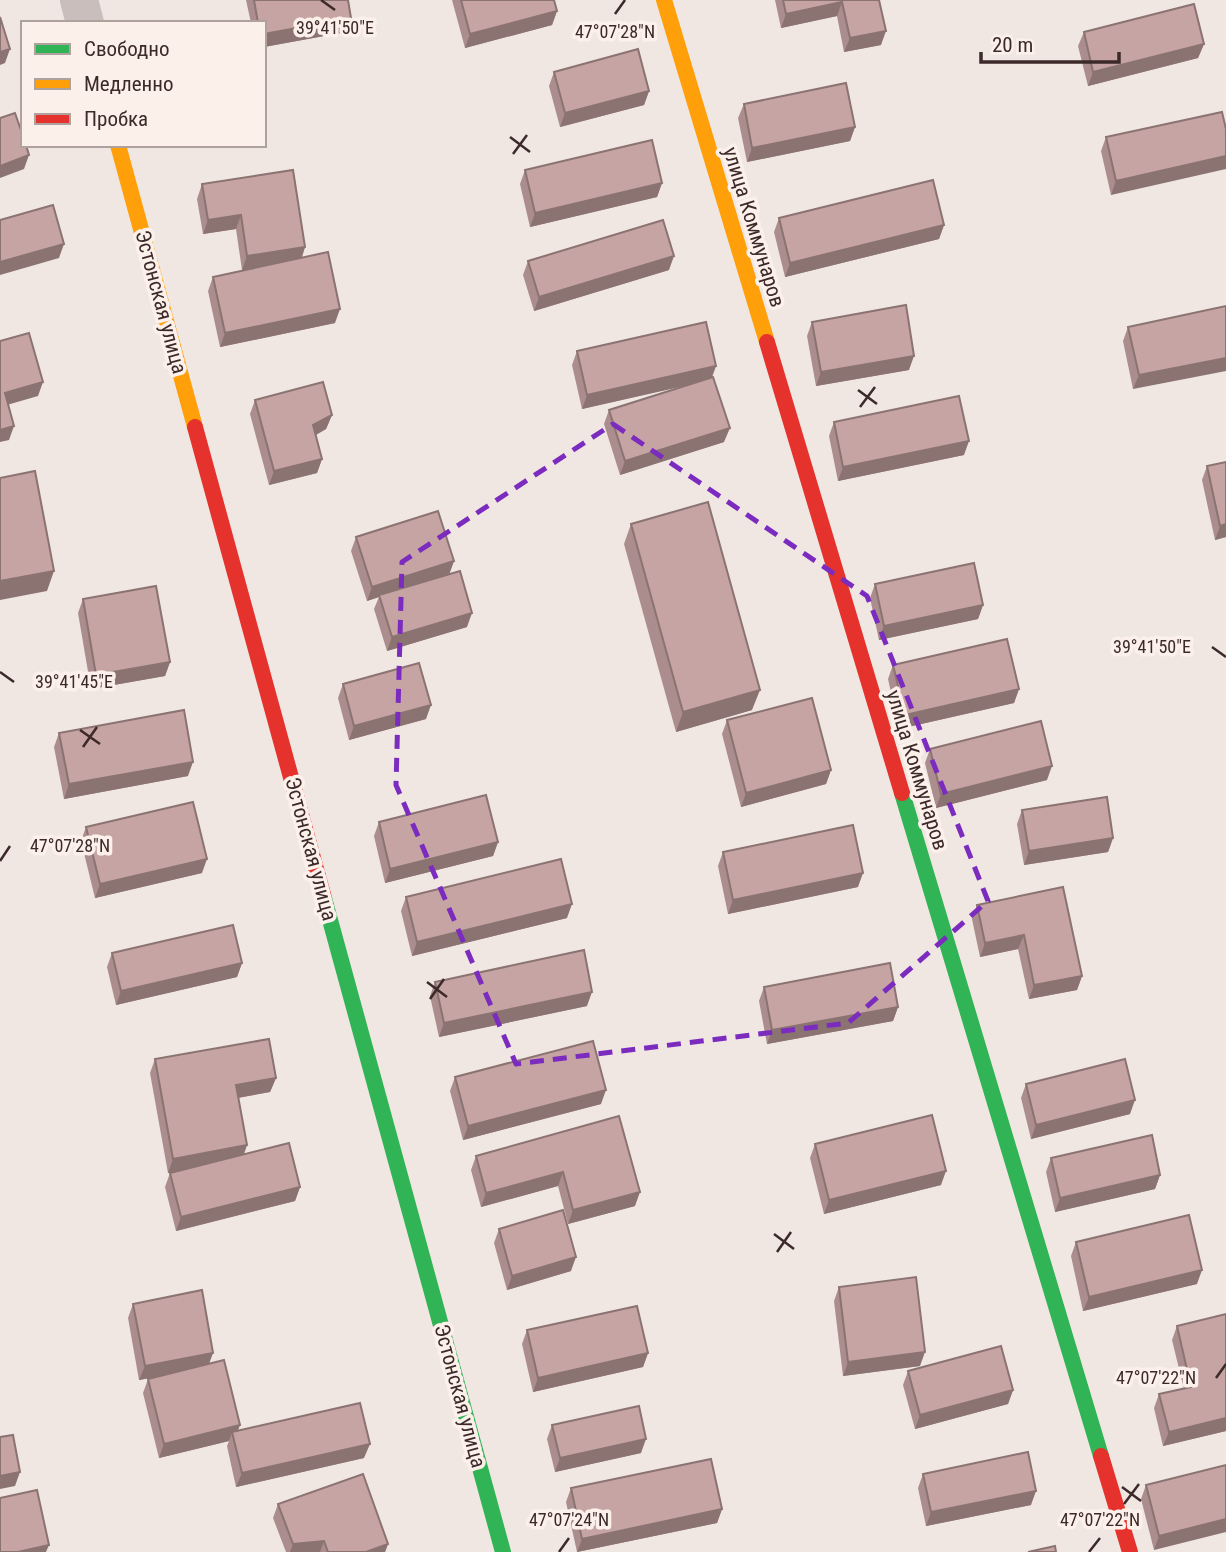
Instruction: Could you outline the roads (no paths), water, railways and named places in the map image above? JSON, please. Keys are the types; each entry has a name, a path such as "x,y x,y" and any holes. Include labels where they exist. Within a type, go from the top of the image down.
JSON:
{"street":[{"path":"79,0 84,21"},
{"name":"улица Коммунаров","path":"664,0 1130,1552"},
{"name":"Эстонская улица","path":"119,147 503,1552"}]}
